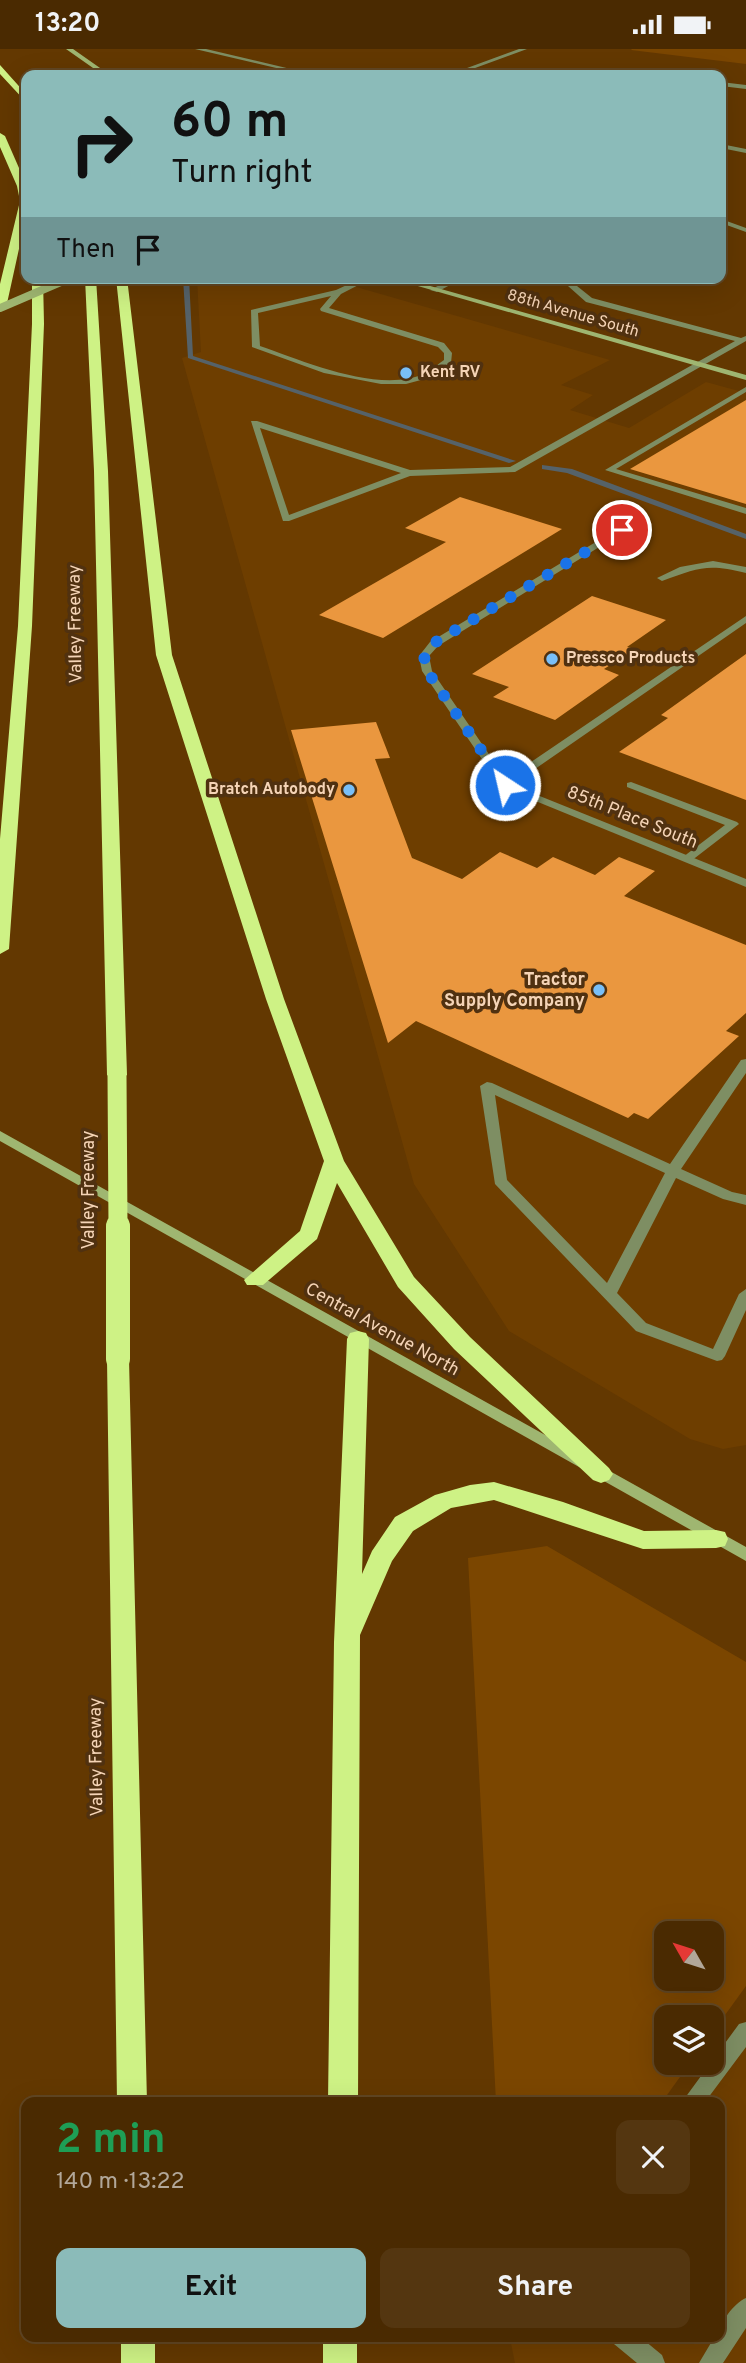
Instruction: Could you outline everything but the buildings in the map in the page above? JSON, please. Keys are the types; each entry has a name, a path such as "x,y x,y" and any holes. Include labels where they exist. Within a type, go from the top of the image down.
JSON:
{"highway":[{"path":"0,68 21,93"},
{"path":"0,136 21,183"},
{"path":"0,308 21,221"},
{"path":"0,949 25,626 38,324 37,284"},
{"name":"Valley Freeway","path":"90,284 101,471 117,1075 118,1359 132,2097"},
{"path":"122,284 164,655 275,999 334,1161 406,1282 462,1343 601,1474"},
{"path":"255,1280 309,1234 334,1161"},
{"path":"343,2097 347,1642 358,1339"},
{"path":"347,1642 381,1558 404,1524 444,1501 494,1491 554,1508 643,1540 716,1539"},
{"path":"138,2342 138,2363"},
{"path":"340,2342 340,2363"}],"street":[{"path":"69,49 100,70"},
{"path":"198,49 291,70"},
{"path":"491,49 512,53"},
{"path":"465,70 524,49"},
{"path":"726,85 746,87"},
{"path":"726,147 746,151"},
{"path":"726,223 746,230"},
{"path":"0,308 56,284"},
{"path":"338,292 324,309 441,345 448,353 448,361 428,375 388,382 366,382 256,347 254,312 338,292 356,284"},
{"name":"88th Avenue South","path":"414,284 746,378"},
{"path":"434,290 447,284"},
{"path":"569,284 589,300 744,339"},
{"path":"409,473 254,423 286,519 409,473 513,470 744,339"},
{"path":"744,508 609,470 746,389"},
{"path":"622,530 434,643 424,656 427,671 505,785 746,619"},
{"path":"662,578 701,562 720,562 746,570"},
{"name":"85th Place South","path":"505,785 746,883"},
{"path":"631,785 733,824 746,823"},
{"path":"687,859 733,824"},
{"path":"609,1294 673,1171 746,1063"},
{"path":"746,1201 728,1196 487,1086 500,1181 641,1327 717,1356 746,1294"},
{"name":"Central Avenue North","path":"0,1135 358,1339 746,1555"},
{"path":"696,2097 746,2031"},
{"path":"725,2340 746,2309"},
{"path":"629,2342 654,2363"},
{"path":"710,2363 724,2342"}],"shaded area":[{"path":"632,49 746,49 746,64 631,50"},
{"path":"197,284 346,284 610,360 561,385 593,395 570,410 629,428 706,382 746,393 746,1445 723,1449 690,1439 509,1331 414,1184 182,358 201,352"},
{"path":"547,1546 746,1662 746,1986 724,2016 724,2005 654,2005 654,2075 681,2075 666,2097 496,2097 468,1558"},
{"path":"746,2030 746,2363 515,2363 512,2342 725,2342 725,2097 696,2097 712,2075 724,2075 724,2059"}],"waterway":[{"path":"186,284 190,357 512,461"},
{"path":"545,467 569,471 746,537"}],"place":[{"name":"Kent RV","path":"406,373"},
{"name":"Pressco Products","path":"552,659"},
{"name":"Bratch Autobody","path":"349,790"},
{"name":"Tractor Supply Company","path":"599,990"}],"route":[{"path":"505,785 427,671 424,656 434,643 622,530"}]}
